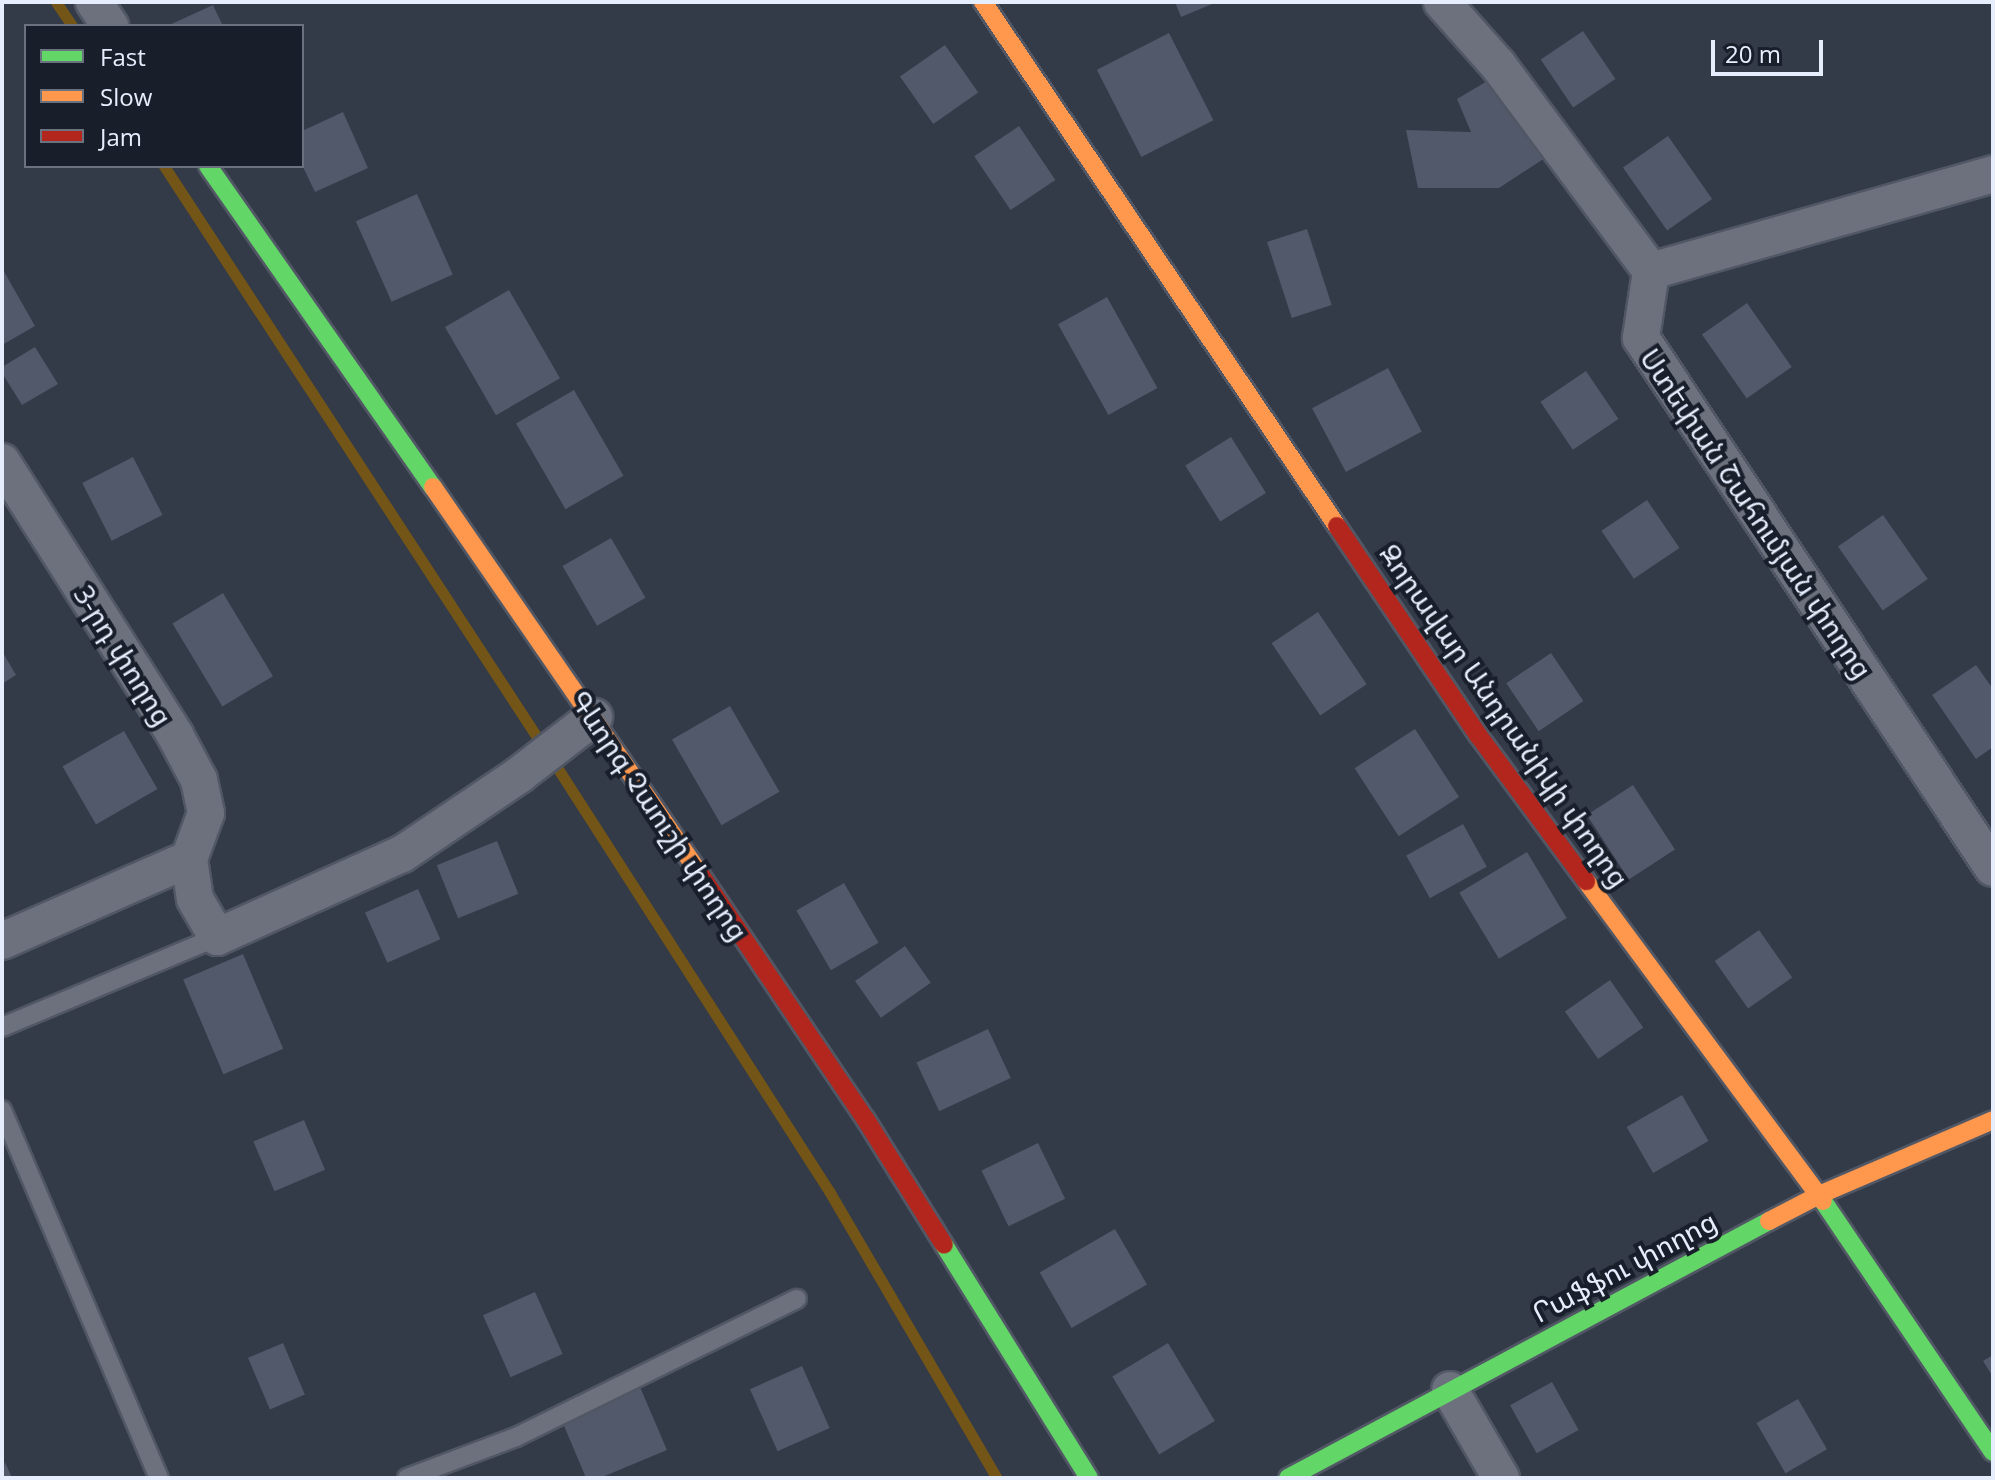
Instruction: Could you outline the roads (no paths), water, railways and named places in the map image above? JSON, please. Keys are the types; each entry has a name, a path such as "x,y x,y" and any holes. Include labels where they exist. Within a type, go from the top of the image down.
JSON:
{"street":[{"path":"94,2 109,24"},
{"name":"Զորավար Անդրանիկի փողոց","path":"983,2 1478,735 1819,1195 1993,1452"},
{"path":"1442,2 1498,65 1651,271 1993,174"},
{"name":"Գևորգ Չաուշի փողոց","path":"209,168 594,717 866,1120 1089,1478"},
{"name":"Ստեփան Շահումյան փողոց","path":"1651,271 1641,338 1993,868"},
{"name":"3-րդ փողոց","path":"2,462 175,735 199,780 206,813 189,859"},
{"path":"2,941 189,859 195,899 217,937 402,854 519,775 594,717"},
{"name":"Րաֆֆու փողոց","path":"1288,1478 1819,1195 1993,1120"},
{"path":"1450,1390 1501,1478"}],"lane":[{"path":"2,1027 217,937"},
{"path":"2,1110 159,1478"},
{"path":"407,1478 516,1437 797,1299"}],"waterway":[{"path":"56,2 71,24"},
{"path":"165,168 537,737"},
{"path":"551,758 829,1191 997,1478"}]}
